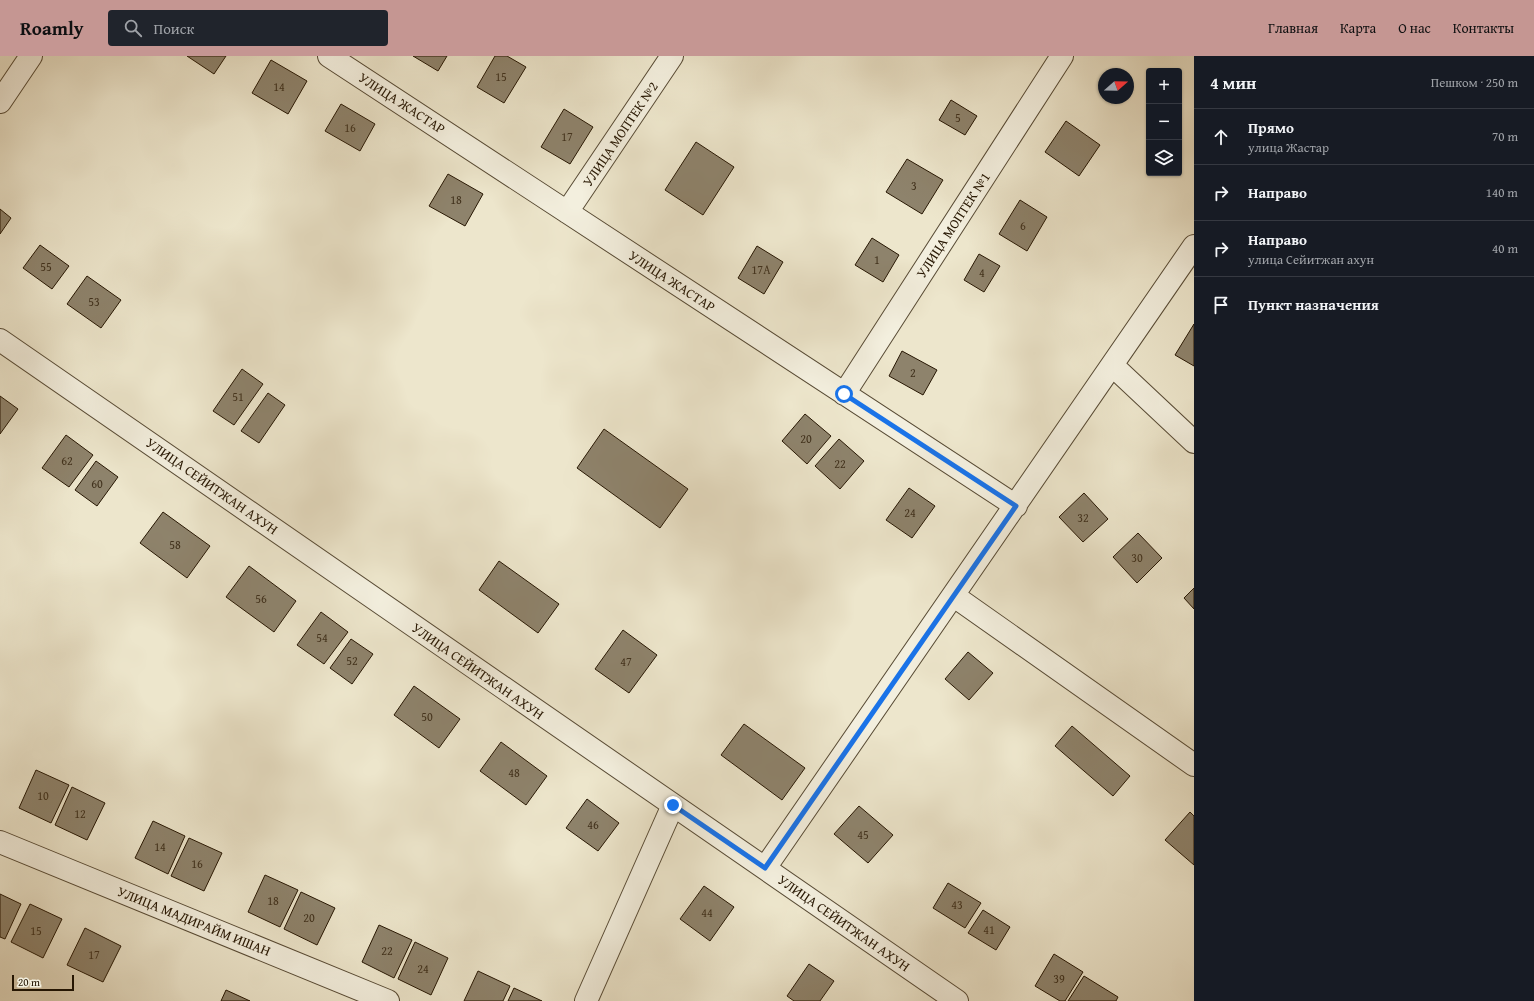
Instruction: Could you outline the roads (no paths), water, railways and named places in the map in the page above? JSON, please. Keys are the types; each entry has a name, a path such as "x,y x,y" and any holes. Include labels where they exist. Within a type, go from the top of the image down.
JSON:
{"street":[{"path":"0,102 31,56"},
{"name":"УЛИЦА ЖАСТАР","path":"329,56 355,63 567,212 1016,506"},
{"name":"УЛИЦА МОПТЕК №2","path":"567,212 672,56"},
{"name":"УЛИЦА МОПТЕК №1","path":"844,394 1062,56"},
{"path":"765,868 1194,246"},
{"name":"УЛИЦА СЕЙИТЖАН АХУН","path":"0,340 957,1001"},
{"path":"1112,365 1194,442"},
{"path":"954,596 1194,765"},
{"path":"586,1001 673,805"},
{"name":"УЛИЦА МАДИРАЙМ ИШАН","path":"0,842 388,1001"}]}
